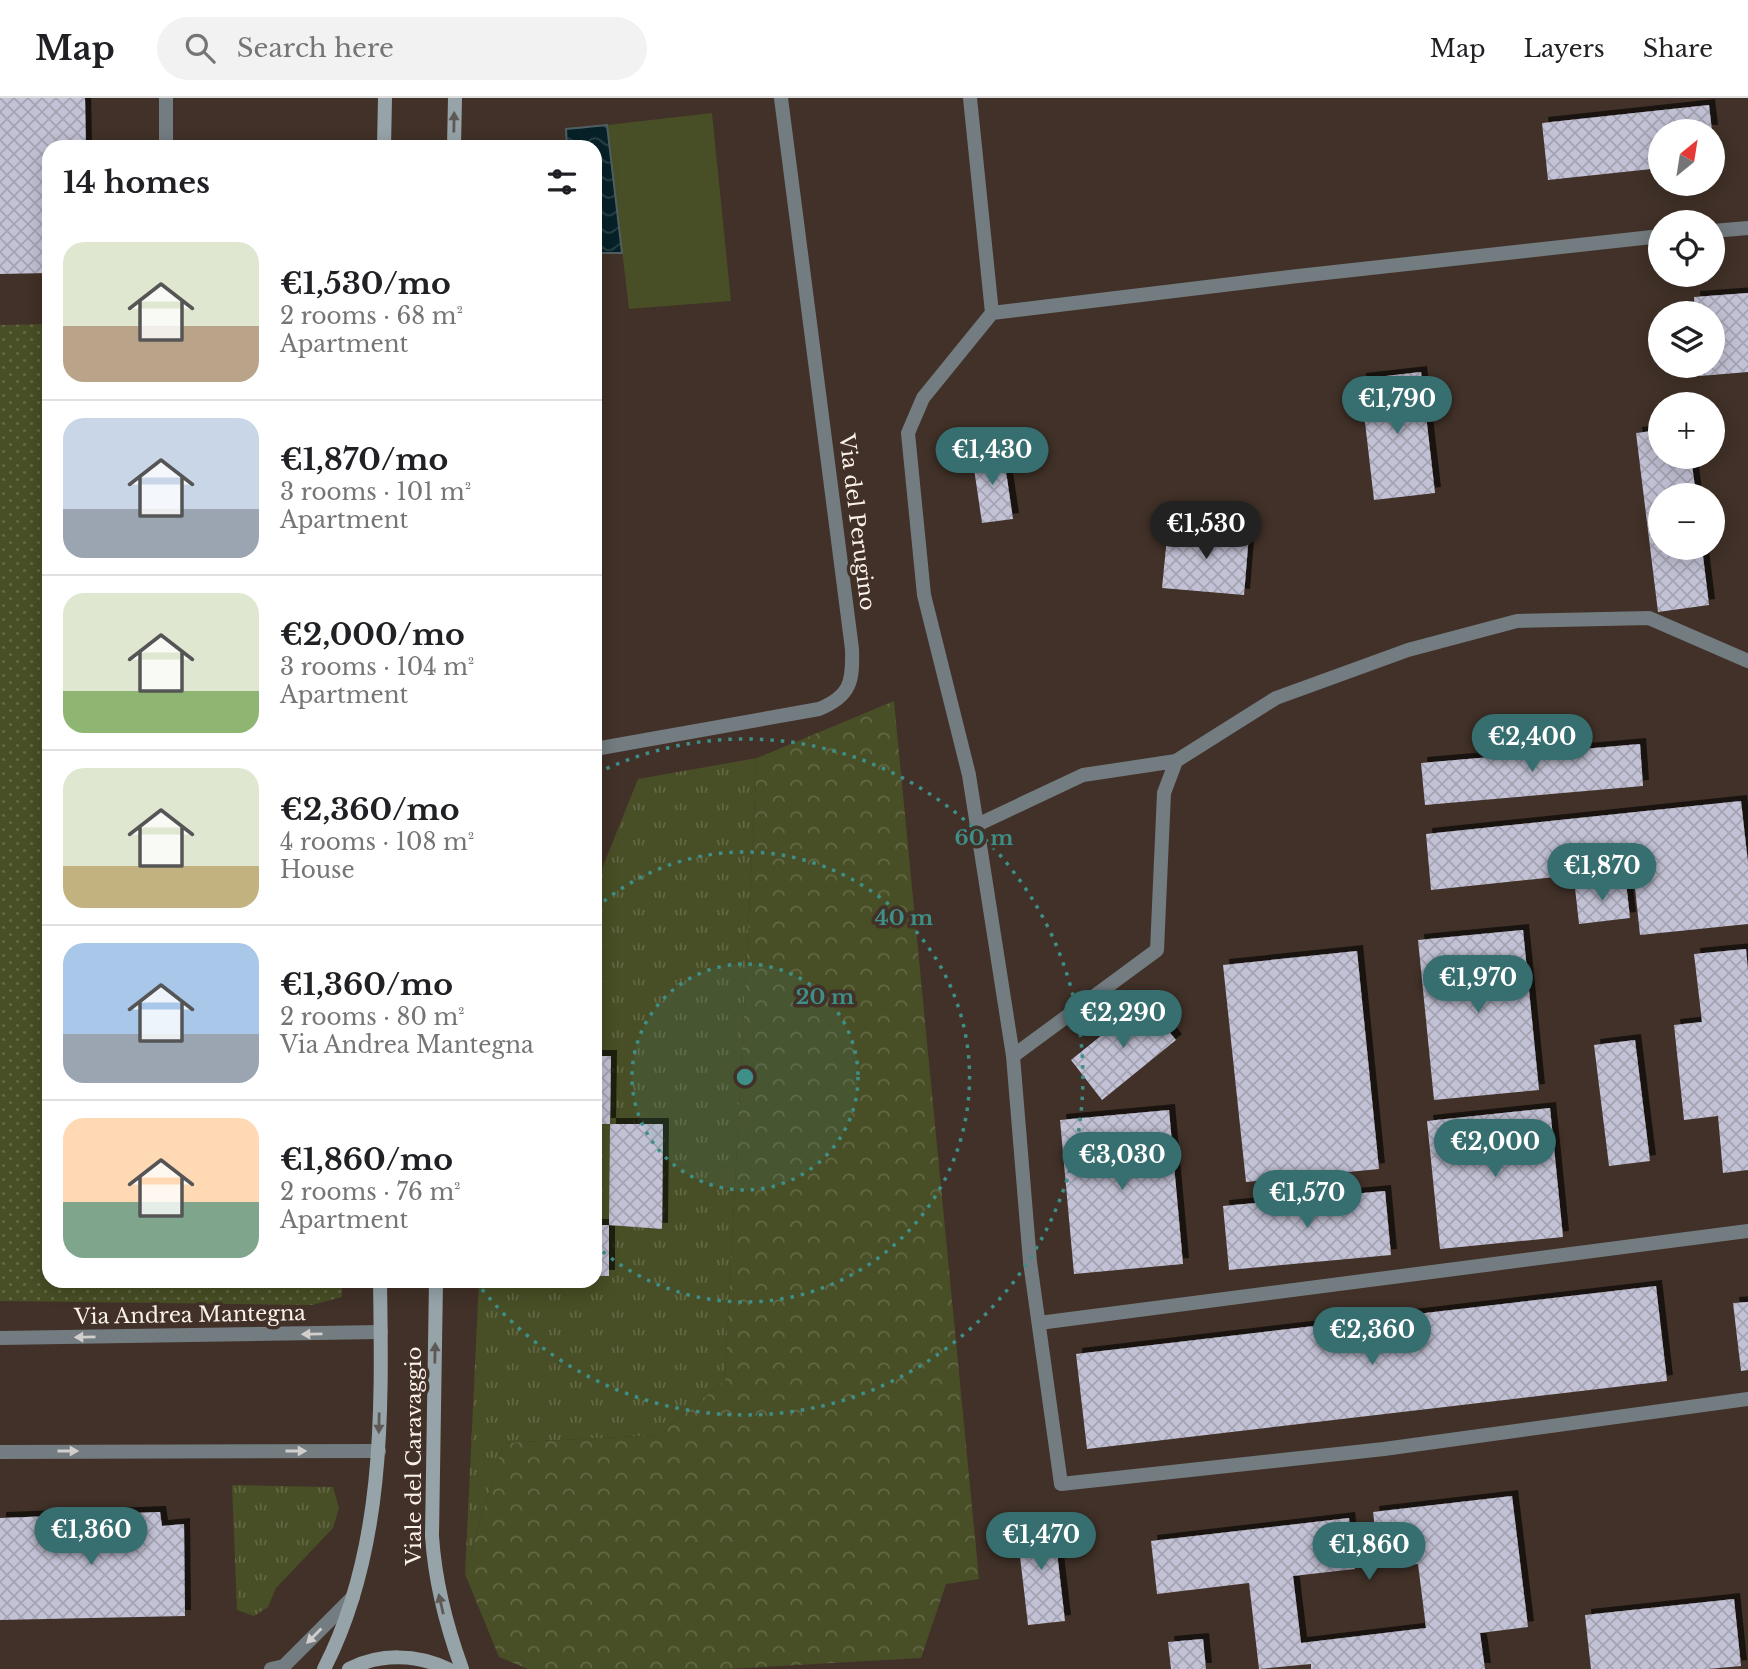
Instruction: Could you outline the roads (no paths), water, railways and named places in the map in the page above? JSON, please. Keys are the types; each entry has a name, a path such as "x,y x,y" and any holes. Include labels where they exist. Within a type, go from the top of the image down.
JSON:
{"street":[{"path":"166,98 166,140"},
{"path":"384,140 385,98"},
{"path":"454,140 455,98"},
{"name":"Via del Perugino","path":"602,748 819,709 834,703 845,694 850,679 852,649 781,98"},
{"path":"970,98 992,313"},
{"path":"1725,230 1748,228"},
{"path":"1648,237 1311,274 992,313 923,398 908,433 924,595 979,824 1013,1056 1030,1262 1061,1484 1384,1449 1748,1399"},
{"path":"979,824 1083,775 1176,761 1276,698 1408,650 1517,621 1649,618 1748,661"},
{"path":"1013,1056 1157,950 1164,793 1176,761"},
{"path":"1039,1323 1748,1231"},
{"name":"Viale del Caravaggio","path":"324,1669 345,1624 366,1541 379,1451 380,1288"},
{"name":"Viale del Caravaggio","path":"436,1288 432,1546 440,1602 462,1669"},
{"name":"Via Andrea Mantegna","path":"0,1338 381,1332"},
{"path":"0,1452 379,1451"},
{"path":"271,1669 284,1666 354,1596"},
{"path":"349,1669 363,1662 398,1656 433,1661 448,1669"}],"water":[{"path":"607,125 622,253 602,253 602,140 567,140 566,129"}]}
